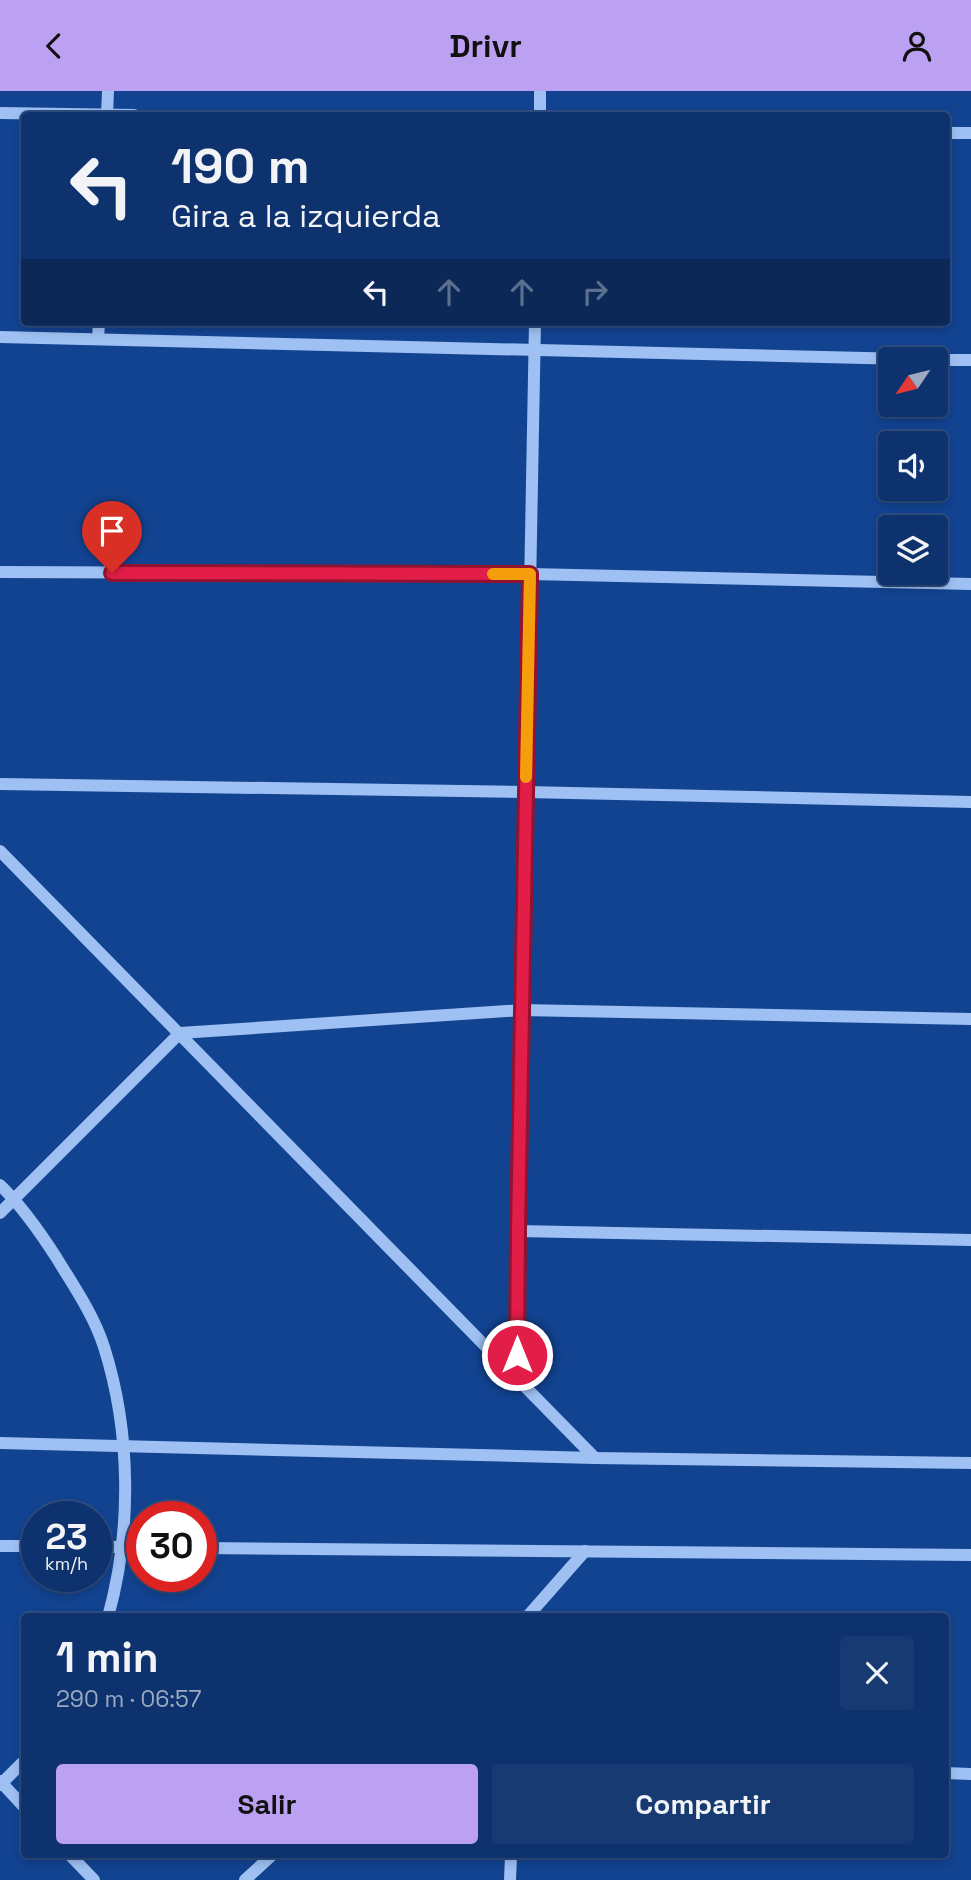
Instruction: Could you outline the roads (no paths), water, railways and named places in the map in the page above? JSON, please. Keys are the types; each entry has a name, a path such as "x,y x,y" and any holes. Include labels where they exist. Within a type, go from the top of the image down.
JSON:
{"street":[{"path":"107,112 108,91"},
{"path":"540,91 540,112"},
{"path":"0,113 21,113"},
{"path":"950,133 971,134"},
{"path":"99,326 99,338"},
{"path":"517,1379 536,326"},
{"path":"0,337 878,358"},
{"path":"948,359 971,360"},
{"path":"0,572 530,574 971,584"},
{"path":"0,784 971,802"},
{"path":"0,851 594,1458"},
{"path":"0,1213 180,1033 522,1010 971,1019"},
{"path":"0,1185 14,1198 45,1240 76,1289 103,1344 116,1391 124,1445 122,1547 109,1613"},
{"path":"518,1231 971,1240"},
{"path":"0,1443 594,1458 971,1463"},
{"path":"0,1546 21,1546"},
{"path":"112,1547 126,1547"},
{"path":"217,1548 971,1555"},
{"path":"531,1613 585,1551"},
{"path":"21,1764 1,1783 21,1804"},
{"path":"949,1773 971,1774"},
{"path":"74,1858 94,1880"},
{"path":"245,1880 269,1858"},
{"path":"510,1880 511,1858"}]}
